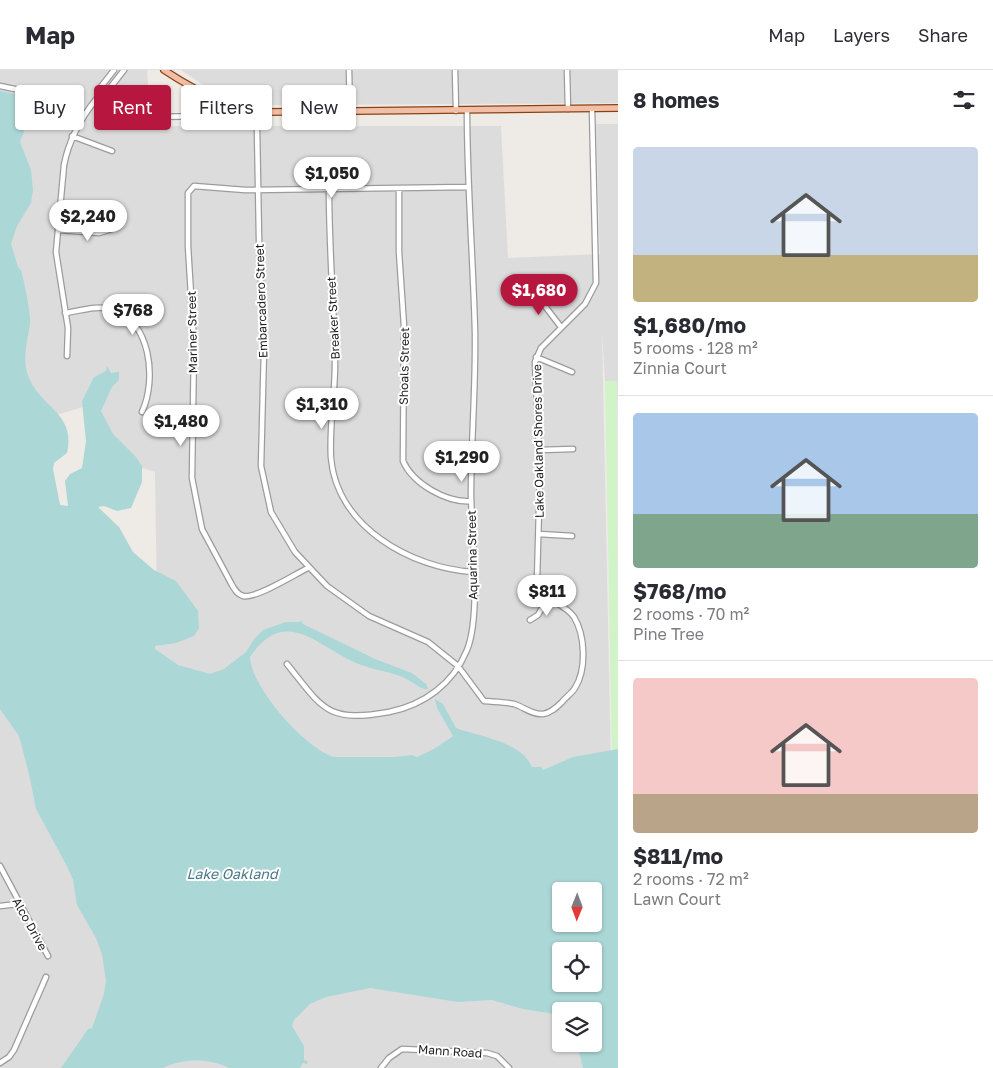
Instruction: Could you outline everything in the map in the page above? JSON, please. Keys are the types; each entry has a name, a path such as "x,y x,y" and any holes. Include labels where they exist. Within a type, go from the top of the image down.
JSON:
{"main road":[{"path":"164,70 189,85"},
{"path":"356,113 618,108"}],"street":[{"path":"102,85 114,70"},
{"path":"112,85 124,70"},
{"path":"349,70 349,85"},
{"path":"455,70 456,111"},
{"path":"567,70 568,109"},
{"path":"0,86 15,89"},
{"path":"67,356 69,339 57,269 64,165 72,136 94,103"},
{"name":"Lake Oakland Shores Drive","path":"547,598 541,592 537,581 540,450 535,375 536,357 541,348 585,304 596,282 592,109"},
{"name":"Aquarina Street","path":"287,664 319,703 333,712 350,716 403,709 420,702 437,690 458,666 471,637 473,572 471,501 475,367 468,111"},
{"name":"Embarcadero Street","path":"257,130 264,349 261,466 271,512 281,532 308,568 327,586 369,616 428,642 458,666"},
{"path":"72,136 112,152"},
{"name":"Mariner Street","path":"258,190 194,186 188,193 188,246 194,344 192,478 202,529 237,593 244,596 257,594 308,568"},
{"name":"Shoals Street","path":"398,188 399,252 404,326 403,461 412,475 430,488 450,498 471,501"},
{"path":"258,190 469,188"},
{"name":"Breaker Street","path":"329,190 335,365 331,458 339,490 355,516 384,542 432,566 473,572"},
{"path":"59,230 99,233 115,228"},
{"path":"534,292 561,327"},
{"path":"65,313 94,308 111,309 132,320 141,331 145,340 148,365 147,400 142,412"},
{"path":"536,357 572,372"},
{"path":"540,450 573,449"},
{"path":"539,534 572,536"},
{"path":"458,666 484,701 515,704 538,713 555,709 575,688 582,663 579,627 574,617 563,606 547,598 538,614 530,620"},
{"name":"Alco Drive","path":"0,866 18,904 48,956"},
{"path":"0,906 18,904"},
{"path":"0,1063 9,1057 14,1050 46,977"},
{"name":"Mann Road","path":"381,1068 395,1052 410,1048 487,1053 497,1056 509,1068"}],"shaded area":[{"path":"0,70 147,70 148,85 94,85 94,130 171,130 171,126 181,126 181,130 272,130 272,126 282,126 282,130 356,130 356,126 501,126 508,258 600,254 596,124 618,124 618,420 617,381 605,381 602,331 611,769 422,801 126,676 157,606 155,472 114,459 90,405 46,418 0,481"},
{"path":"181,70 618,70 618,103 356,105 356,85 282,85 282,105 273,105 272,85 203,85"},
{"path":"0,674 552,979 552,992 597,992 600,1002 552,1002 552,1052 602,1052 602,1009 618,1060 618,1068 0,1068"}],"green space":[{"path":"605,381 617,381 618,749 612,750"}],"water":[{"name":"Lake Oakland","path":"0,91 15,94 15,130 25,130 20,142 31,170 33,190 31,203 17,226 11,244 18,267 21,270 29,312 30,323 25,357 29,378 67,429 67,453 54,463 53,469 60,505 68,506 65,481 70,474 82,468 86,441 82,401 94,377 106,371 107,366 111,373 119,372 119,380 112,387 101,411 113,434 136,457 142,466 142,482 131,508 117,511 104,506 98,507 119,527 133,552 154,570 176,581 198,611 199,628 194,636 176,643 155,646 155,649 178,665 210,674 224,669 246,652 254,639 263,630 286,622 300,622 301,620 303,624 375,659 412,673 426,684 428,689 421,688 400,676 356,663 302,634 289,632 276,634 263,642 250,657 259,684 282,716 296,730 323,752 335,757 395,757 412,755 417,757 434,749 453,736 437,708 435,699 443,704 456,728 509,745 526,758 532,767 541,767 543,770 573,757 618,749 618,1068 583,1068 579,1052 602,1052 602,1002 552,1002 552,1014 523,1009 492,1000 458,1002 370,988 326,997 310,1004 294,1020 292,1026 304,1046 304,1060 308,1061 307,1064 303,1063 300,1068 229,1068 213,1062 196,1060 179,1062 163,1068 61,1068 88,1029 92,1028 104,994 106,981 102,954 96,938 77,905 73,880 36,809 19,736 0,709"}]}
